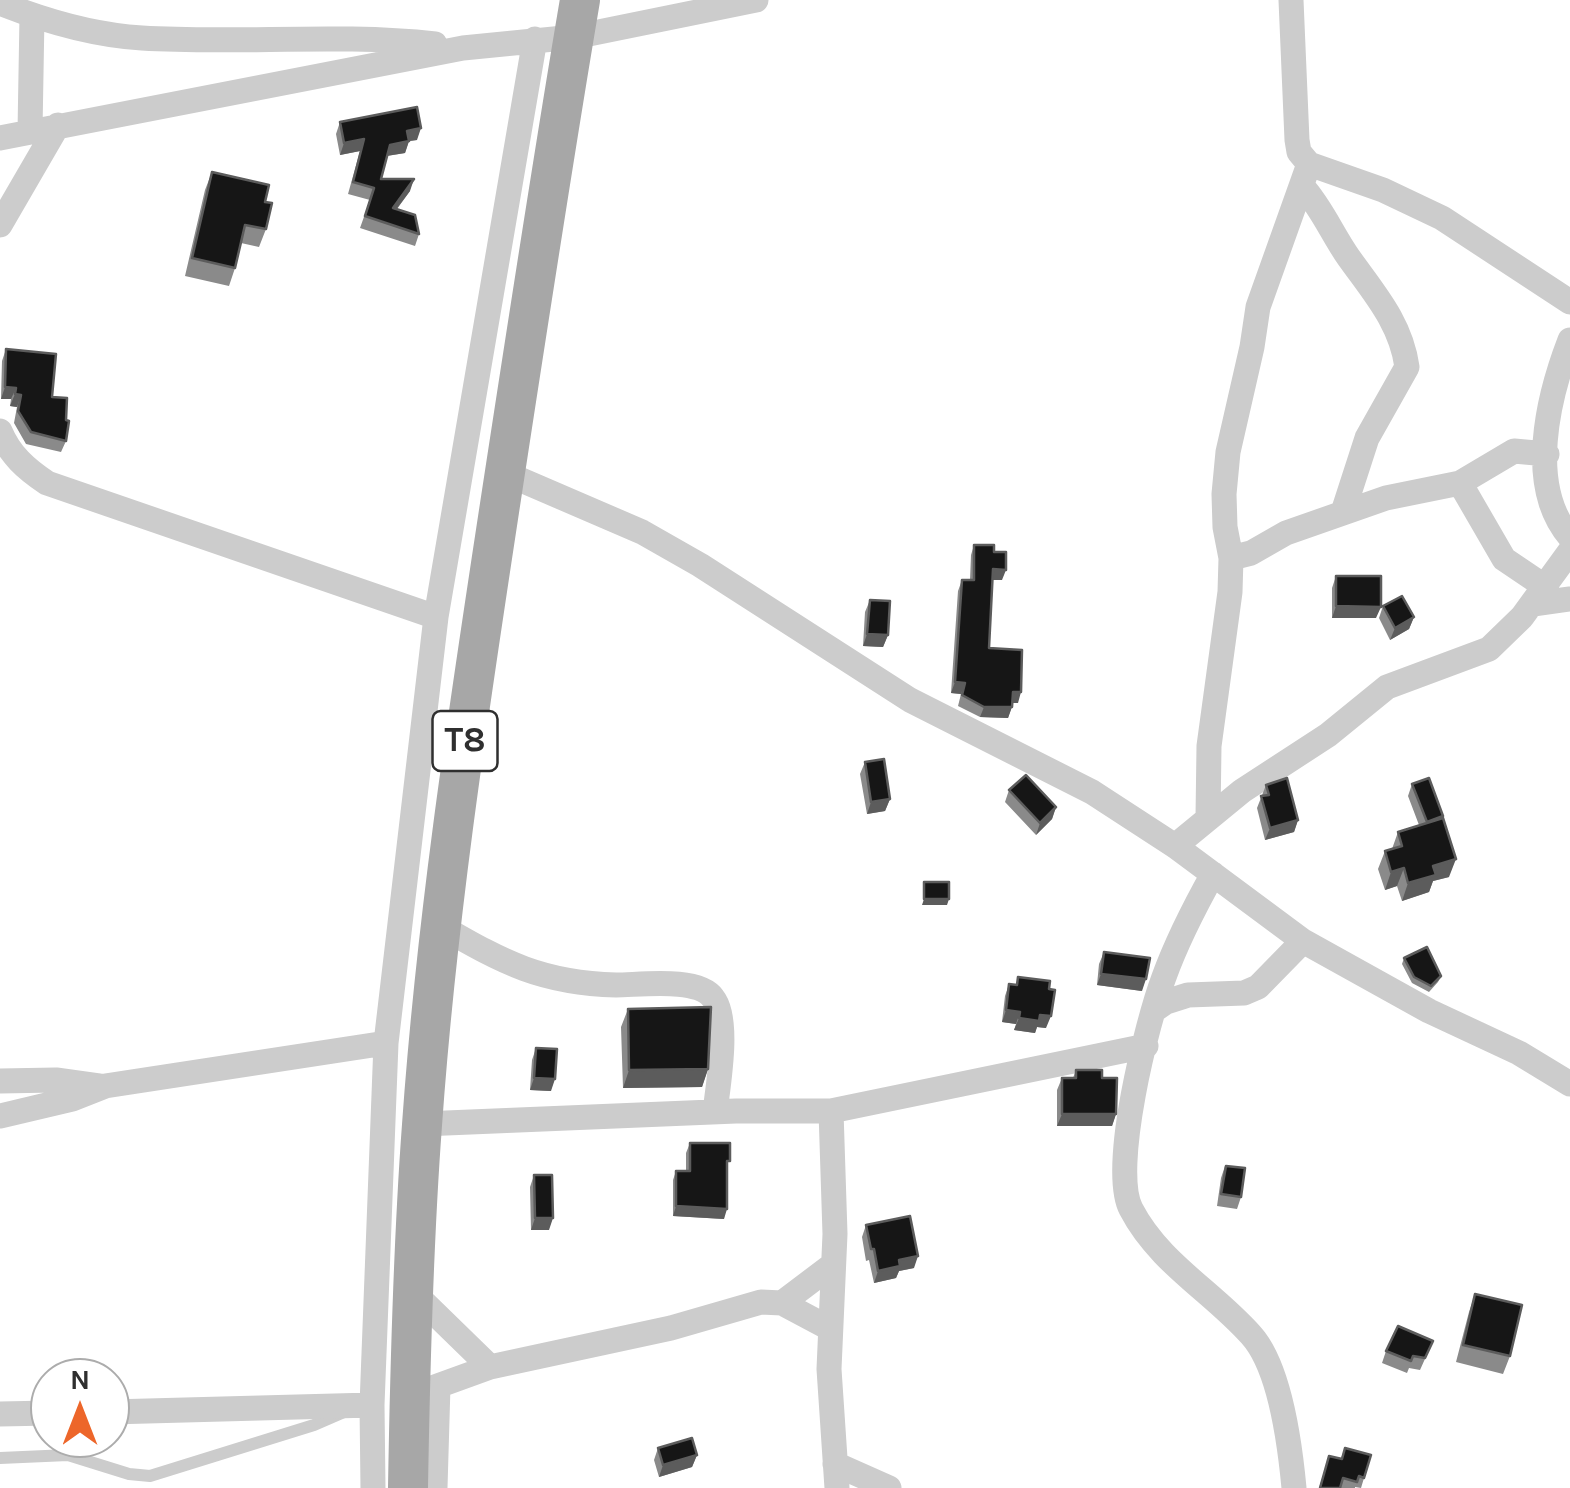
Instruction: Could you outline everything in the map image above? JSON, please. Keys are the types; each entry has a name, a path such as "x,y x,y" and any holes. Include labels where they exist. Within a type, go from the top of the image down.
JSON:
{"main road":[{"name":"T8","path":"408,1488 395,1398 412,1291 422,1124 442,927 560,105 563,26"}],"street":[{"path":"0,138 563,26 756,0"},
{"path":"1291,0 1298,140 1305,175 1348,257 1398,330 1407,367 1367,438 1343,512"},
{"path":"30,131 20,8 90,31 142,38 382,38 462,48"},
{"path":"373,1488 395,1398 386,1043 436,617 563,26"},
{"path":"0,225 58,126"},
{"path":"1305,175 1384,190 1442,218 1570,302"},
{"path":"1208,817 1209,746 1231,558 1224,494 1231,434 1258,307 1305,175"},
{"path":"1570,340 1550,410 1547,454 1550,507 1570,537"},
{"path":"0,431 14,457 47,483 436,617"},
{"path":"1231,558 1343,512 1386,498 1460,483 1514,451 1547,454"},
{"path":"505,473 642,532 700,565 910,700 1092,792 1174,846 1304,942 1570,1084"},
{"path":"1460,483 1504,559 1539,595 1570,599"},
{"path":"1174,846 1208,817 1328,735 1387,687 1489,649 1539,595 1570,550"},
{"path":"1213,874 1186,922 1153,1010 1124,1150 1124,1190 1129,1206 1174,1267 1252,1336 1266,1358 1282,1415 1294,1488"},
{"path":"442,927 517,968 544,978 614,985 682,985 705,990 716,999 722,1020 716,1112"},
{"path":"1153,1010 1188,995 1244,992 1258,987 1304,942"},
{"path":"0,1116 72,1099 105,1086 386,1043"},
{"path":"422,1124 716,1112 831,1112 1146,1046"},
{"path":"0,1081 56,1080 105,1086"},
{"path":"831,1112 835,1234 829,1328 836,1476 889,1488"},
{"path":"782,1303 832,1266"},
{"path":"412,1291 490,1367"},
{"path":"130,1411 395,1398 490,1367 658,1331 761,1302 782,1303 829,1328"},
{"path":"395,1398 435,1488"},
{"path":"0,1414 30,1414"}],"lane":[{"path":"0,1458 68,1455 129,1474 150,1476 395,1398"}],"building":[{"path":"417,107 421,128 407,131 409,141 390,145 381,179 414,179 393,208 415,215 419,234 365,216 374,188 353,182 364,139 344,143 340,122"},
{"path":"212,172 269,185 265,202 272,203 266,229 245,225 235,268 192,258"},
{"path":"6,349 56,354 52,397 67,398 66,441 31,432 18,411 21,395 15,394 16,388 5,387"},
{"path":"974,545 994,545 994,552 1006,552 1006,570 993,569 989,648 1022,650 1021,692 1013,692 1012,707 984,707 962,695 965,683 955,682 962,580 974,580"},
{"path":"1336,576 1381,576 1381,607 1336,606"},
{"path":"1402,596 1414,617 1395,628 1383,606"},
{"path":"870,600 890,601 888,635 867,634"},
{"path":"884,759 890,799 871,802 865,762"},
{"path":"1026,775 1056,807 1040,823 1009,790"},
{"path":"1287,778 1298,820 1270,828 1261,796 1269,795 1266,785"},
{"path":"1429,778 1443,816 1427,822 1412,784"},
{"path":"1443,818 1456,859 1433,866 1436,875 1408,883 1404,868 1391,872 1385,851 1402,846 1398,832"},
{"path":"924,882 949,882 949,899 924,899"},
{"path":"1427,947 1441,976 1431,986 1414,977 1404,958"},
{"path":"1104,952 1150,958 1146,979 1101,974"},
{"path":"1018,977 1050,981 1049,989 1055,990 1051,1016 1040,1015 1039,1021 1019,1018 1020,1012 1006,1010 1009,984 1017,985"},
{"path":"711,1007 708,1069 629,1070 628,1009"},
{"path":"536,1048 557,1049 555,1079 534,1078"},
{"path":"1076,1070 1102,1070 1102,1078 1117,1078 1116,1114 1062,1114 1062,1078 1076,1078"},
{"path":"690,1143 730,1143 727,1209 676,1206 676,1171 690,1171"},
{"path":"1226,1166 1245,1168 1241,1197 1221,1194"},
{"path":"534,1175 552,1175 553,1218 535,1218"},
{"path":"910,1216 918,1256 899,1260 900,1266 878,1271 866,1225"},
{"path":"1475,1294 1522,1305 1510,1356 1463,1345"},
{"path":"1398,1326 1433,1341 1425,1358 1413,1356 1411,1361 1386,1351"},
{"path":"692,1438 697,1455 663,1465 658,1448"},
{"path":"1345,1448 1371,1455 1364,1478 1359,1476 1357,1482 1343,1478 1340,1488 1320,1488 1329,1456 1342,1459"}]}
